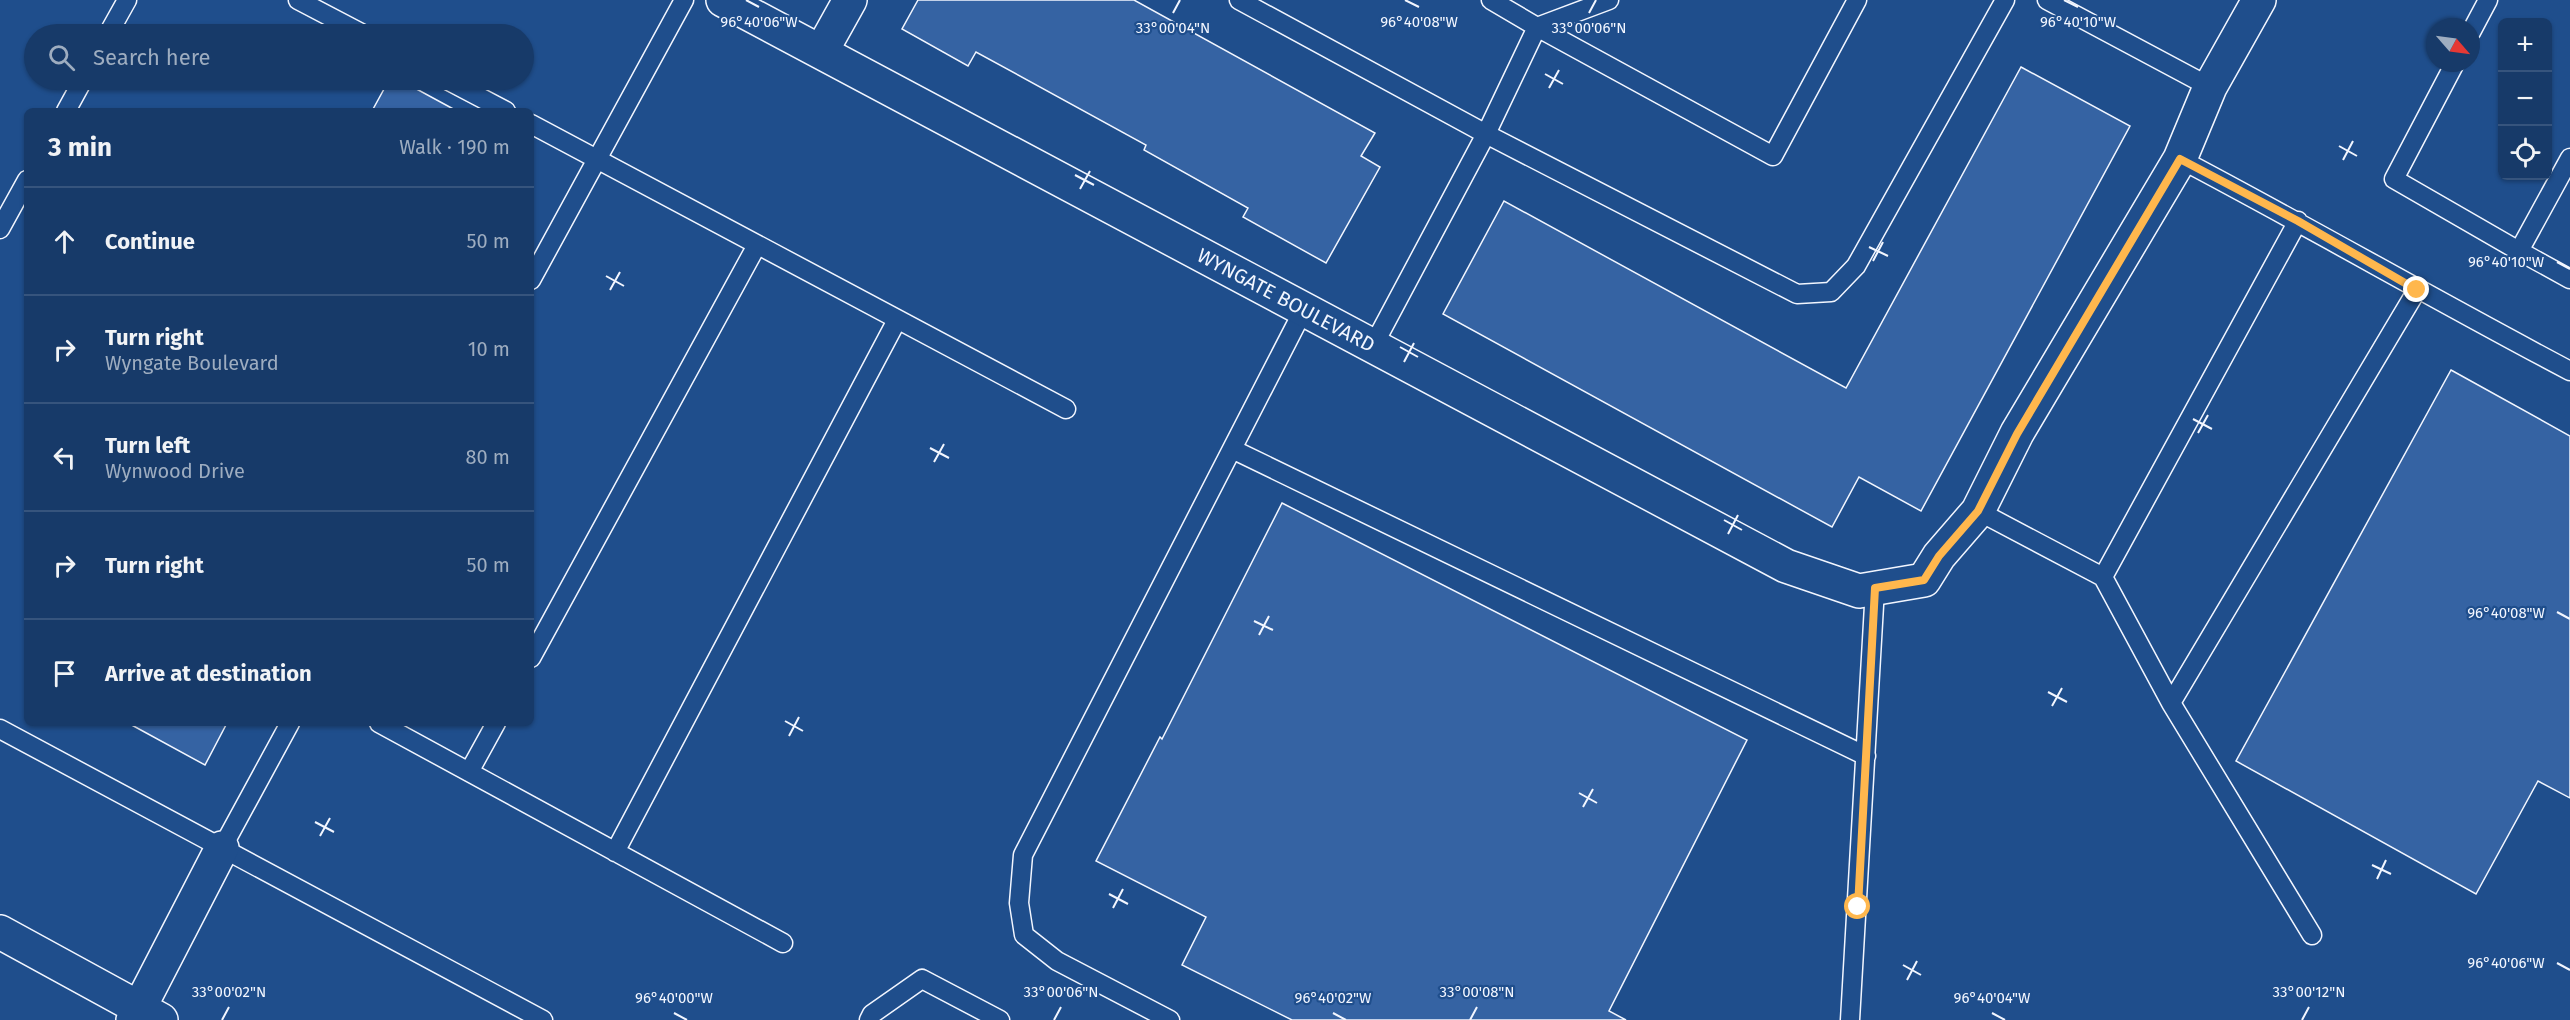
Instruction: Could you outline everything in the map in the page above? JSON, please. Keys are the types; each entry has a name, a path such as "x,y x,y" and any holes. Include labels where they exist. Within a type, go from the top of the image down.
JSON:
{"street":[{"name":"WYNGATE BOULEVARD","path":"723,0 1786,566 1859,591 1924,580 1939,556 1978,511"},
{"path":"821,52 850,0"},
{"path":"1978,511 2017,434 2180,159 2210,87 2259,0"},
{"path":"0,932 144,1016 222,848"}],"lane":[{"path":"114,24 128,0"},
{"path":"298,0 344,24"},
{"path":"534,274 684,0"},
{"path":"1239,0 1486,134 1797,294 1832,292 1856,266 2005,0"},
{"path":"1491,0 1773,156 1857,0"},
{"path":"1373,346 1486,134 1537,27 1609,0"},
{"path":"2047,0 2210,87"},
{"path":"2478,18 2488,0"},
{"path":"2450,72 2394,179 2570,279"},
{"path":"68,108 78,90"},
{"path":"466,90 500,108"},
{"path":"534,126 1066,409"},
{"path":"2519,251 2570,158"},
{"path":"2180,159 2298,221 2417,290 2570,371"},
{"path":"0,228 24,185"},
{"path":"2103,577 2298,221"},
{"path":"534,653 757,245"},
{"path":"2171,703 2417,290"},
{"path":"1170,1020 1057,961 1024,934 1018,903 1023,855 1304,309"},
{"path":"615,852 897,320"},
{"path":"1232,449 1866,756"},
{"path":"1978,511 2103,577 2171,703 2312,935"},
{"path":"1850,1020 1875,588"},
{"path":"222,848 288,726"},
{"path":"385,726 783,943"},
{"path":"469,772 494,726"},
{"path":"0,729 543,1020"},
{"path":"868,1020 872,1014 922,980 1000,1020"}],"building":[{"path":"918,0 1134,0 1375,133 1361,156 1380,167 1326,263 1243,217 1248,208 1144,150 1146,145 976,52 968,66 902,29"},
{"path":"2021,67 2130,126 1921,511 1859,477 1832,527 1443,314 1504,201 1846,388"},
{"path":"384,90 418,90 451,108 374,108"},
{"path":"2451,370 2570,436 2570,798 2538,781 2476,894 2236,761"},
{"path":"1282,503 1747,740 1609,1011 1626,1020 1292,1020 1182,965 1206,917 1096,861 1160,737 1162,739"},
{"path":"134,726 225,726 205,765"}],"route":[{"path":"1858,907 1875,588 1924,580 1939,556 1978,511 2017,434 2180,159 2298,221 2417,290"}]}
